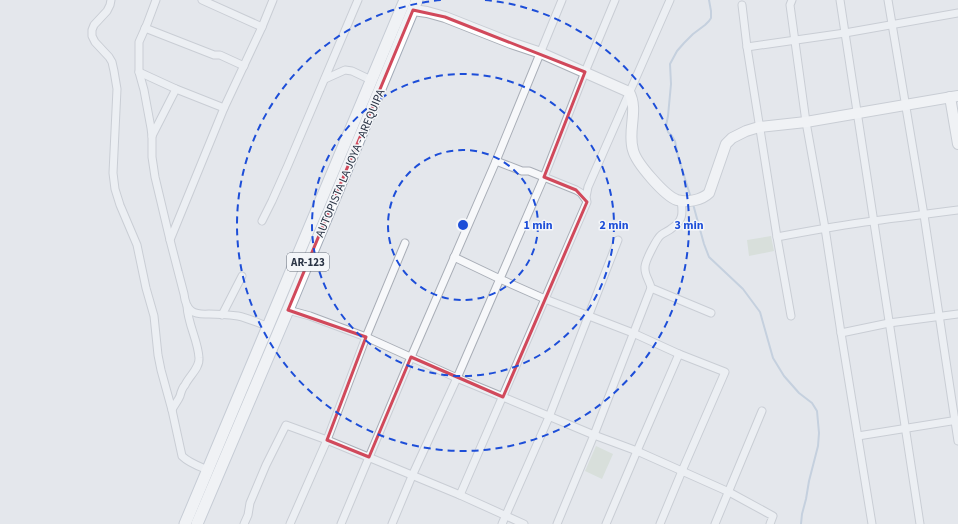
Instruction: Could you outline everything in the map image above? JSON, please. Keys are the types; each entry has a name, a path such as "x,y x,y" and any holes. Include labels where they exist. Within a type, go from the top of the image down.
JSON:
{"main road":[{"name":"AUTOPISTA LA JOYA - AREQUIPA","path":"185,524 405,0"},
{"name":"AUTOPISTA LA JOYA - AREQUIPA","path":"197,524 415,5"}],"street":[{"path":"111,0 107,11 94,25 92,36 95,42 112,62 117,89 113,173 115,189 137,245 146,288 154,316 161,370 182,456 186,460 208,470"},
{"path":"156,0 139,42 139,72 144,90 152,136 152,157 155,177 187,306 188,316 197,345 199,359 199,363 186,383 172,410"},
{"path":"202,0 262,26"},
{"path":"170,240 224,108 273,0"},
{"path":"262,221 325,79 358,0"},
{"path":"341,524 411,357 496,161 562,0"},
{"path":"392,524 544,177 615,0"},
{"path":"460,495 587,202 586,197 588,187 670,0"},
{"path":"792,0 790,5 806,122 825,228 872,524"},
{"path":"840,0 920,524"},
{"path":"888,0 957,421 958,441"},
{"path":"415,5 427,12 541,53 630,92 632,96 633,113 631,141 633,150 645,171 676,200 688,201 706,196 709,193 726,144 732,138 746,130 759,127 806,122 954,97 958,144"},
{"path":"742,5 759,127 791,316"},
{"path":"747,47 845,34 958,13"},
{"path":"145,28 214,55 220,55 244,66"},
{"path":"325,79 345,70 352,71 371,80"},
{"path":"139,72 176,89 224,108"},
{"path":"152,136 176,89"},
{"path":"496,161 522,171 529,171 576,190 581,193 587,202"},
{"path":"557,524 594,435 651,288 644,267 647,259 660,235 678,223 683,213 682,201"},
{"path":"777,237 874,220 958,210"},
{"path":"502,524 550,417 618,240"},
{"path":"290,524 327,440 366,337 405,243"},
{"path":"454,257 500,279 725,372 660,524"},
{"path":"222,315 242,276"},
{"path":"651,288 711,313"},
{"path":"187,306 193,312 198,314 237,316 268,326"},
{"path":"288,310 310,316 366,337 457,378 682,471 729,492 773,516 770,524"},
{"path":"841,333 889,323 958,314"},
{"path":"606,524 636,451 679,354"},
{"path":"715,524 762,411"},
{"path":"858,436 957,421"},
{"path":"247,523 250,503 266,465 286,425 369,457 460,495 524,524"}],"highlighted area":[{"path":"413,10 445,17 585,72 544,177 576,190 587,202 503,397 411,357 369,457 327,440 366,337 288,310"}],"green space":[{"path":"771,236 774,251 749,256 747,240"},
{"path":"596,446 613,454 602,479 585,471"}],"waterway":[{"path":"691,198 675,141 668,132 666,126 671,84 670,64 677,51 684,43 711,18 709,0"},
{"path":"693,204 709,257 743,289 760,312 773,358 784,376 799,393 812,403 817,411 819,433 818,446 809,481 801,524"}]}
